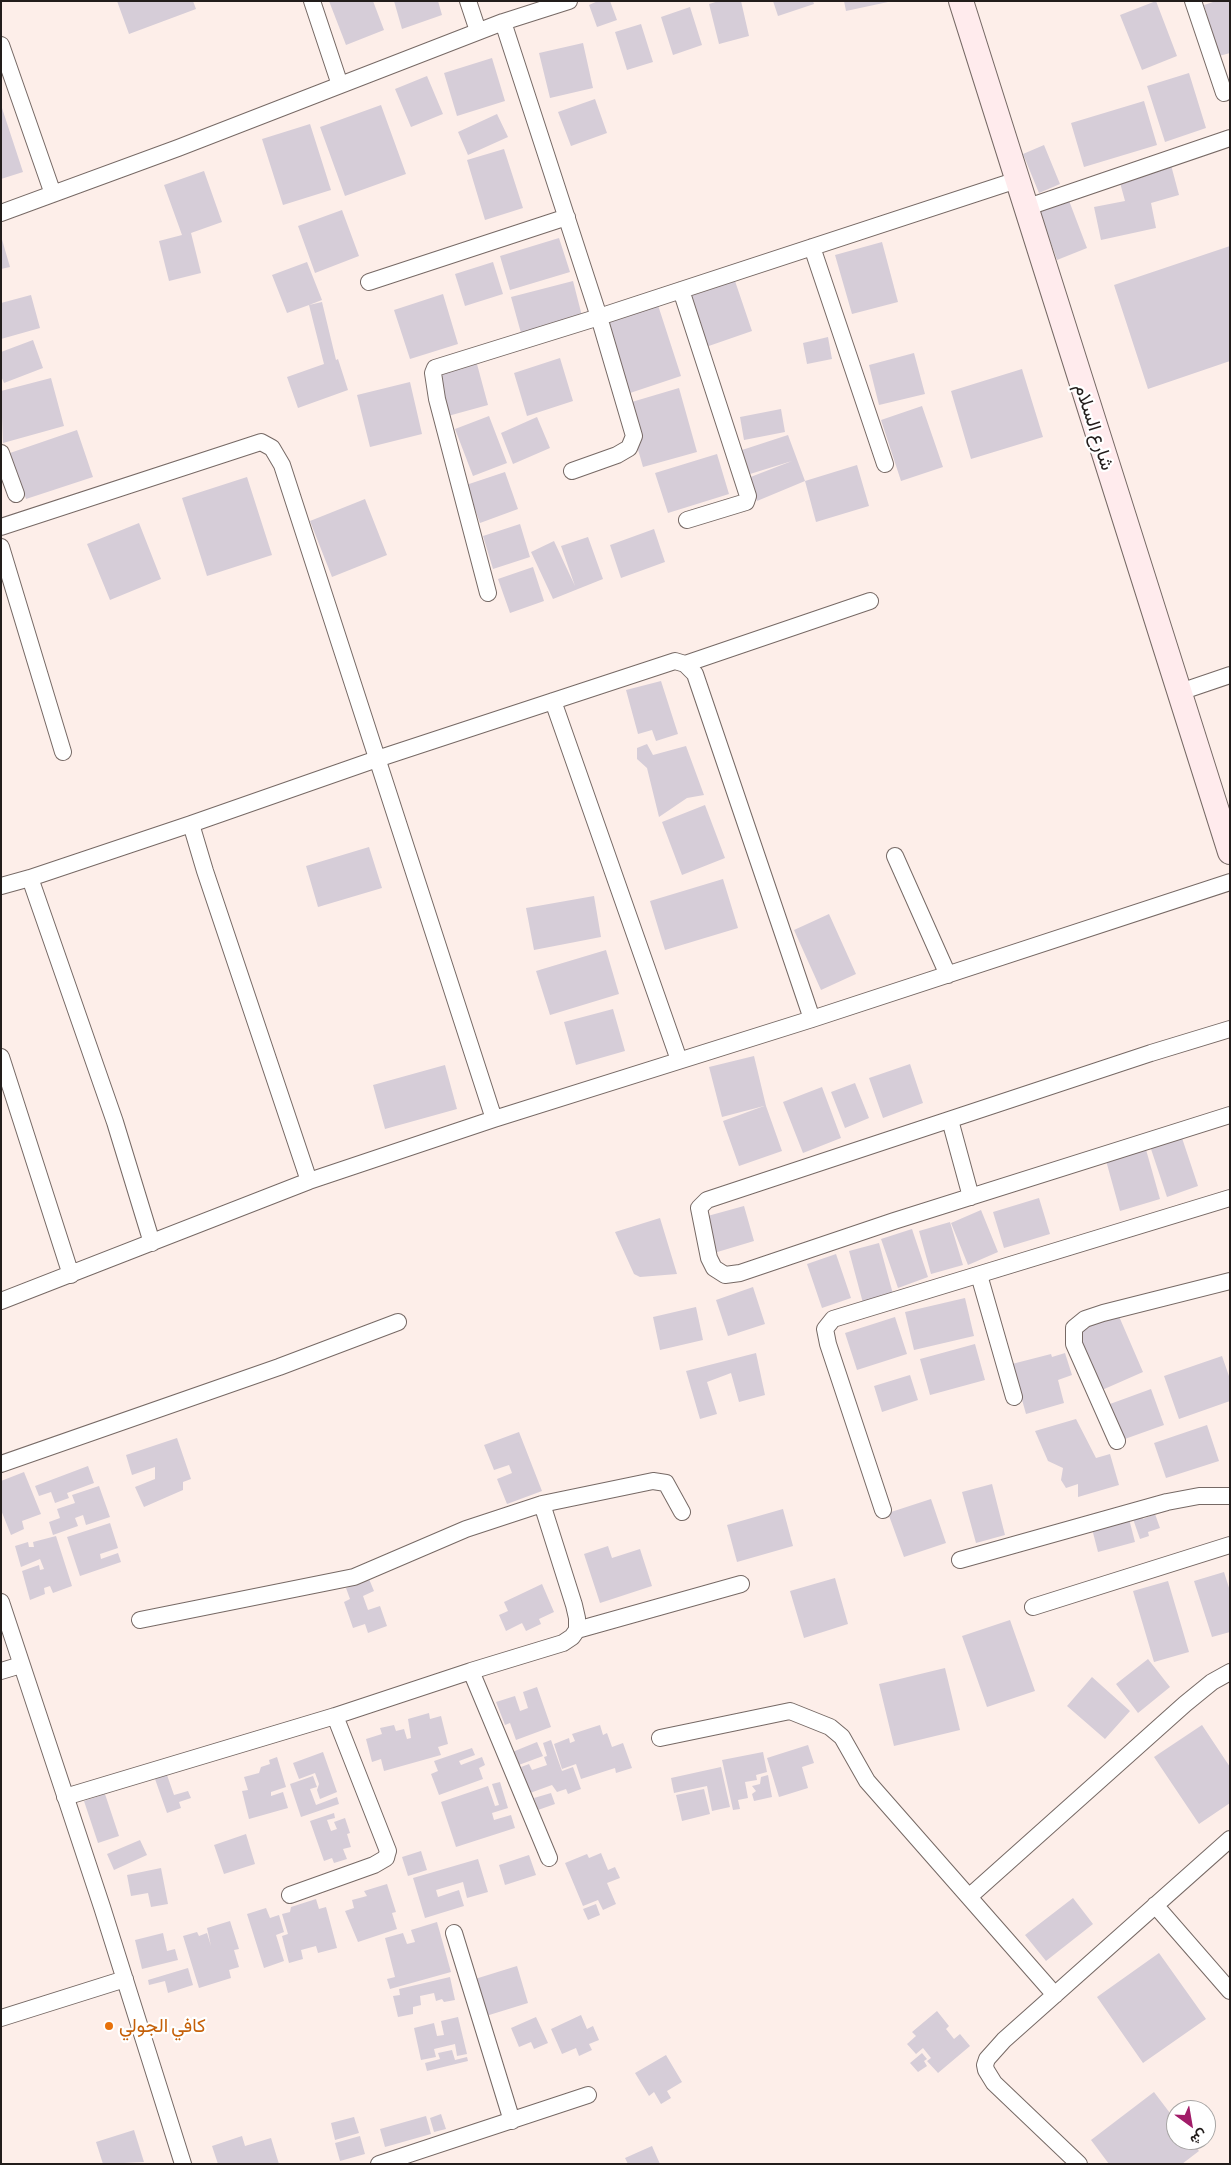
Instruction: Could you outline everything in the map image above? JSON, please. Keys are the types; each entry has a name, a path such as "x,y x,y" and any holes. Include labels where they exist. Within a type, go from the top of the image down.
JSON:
{"main road":[{"name":"شارع السلام","path":"961,1 1230,852"}],"street":[{"path":"312,1 340,85"},
{"path":"468,1 478,31"},
{"path":"1,213 178,148 478,31 569,1"},
{"path":"1193,1 1224,93"},
{"path":"503,22 599,317 634,436 629,448 617,455 572,471"},
{"path":"1,45 53,194"},
{"path":"1025,208 1230,138"},
{"path":"488,593 436,399 433,373 435,368 599,317 1017,180"},
{"path":"369,282 567,217"},
{"path":"812,247 885,464"},
{"path":"681,290 748,496 746,502 687,520"},
{"path":"1,527 261,442 272,448 282,465 494,1119"},
{"path":"1,453 16,494"},
{"path":"1,547 63,752"},
{"path":"685,664 870,602"},
{"path":"1,886 191,824 377,758 676,661 685,664 695,674 812,1019"},
{"path":"1180,692 1230,675"},
{"path":"553,701 680,1060"},
{"path":"191,824 309,1181"},
{"path":"895,856 948,975"},
{"path":"30,878 114,1122 152,1244"},
{"path":"1,1301 152,1244 309,1181 494,1119 812,1019 1230,882"},
{"path":"1230,1029 1151,1053 707,1200 699,1208 709,1258 714,1268 726,1275 740,1273 972,1196 1230,1115"},
{"path":"1,1057 71,1275"},
{"path":"950,1120 972,1196"},
{"path":"883,1510 828,1344 825,1329 833,1319 1230,1198"},
{"path":"979,1275 1014,1397"},
{"path":"1117,1441 1074,1344 1074,1328 1085,1319 1103,1313 1230,1282"},
{"path":"1,1464 279,1368 398,1322"},
{"path":"140,1620 354,1577 466,1529 542,1504 653,1481 666,1482 682,1512"},
{"path":"960,1560 1166,1502 1199,1496 1230,1496"},
{"path":"65,1796 335,1716 563,1643 572,1637 577,1630 577,1618 542,1504"},
{"path":"1033,1607 1230,1545"},
{"path":"577,1630 740,1584"},
{"path":"1,1602 125,1979 183,2164"},
{"path":"1,1671 21,1665"},
{"path":"471,1671 549,1858"},
{"path":"970,1896 1185,1704 1212,1682 1230,1672"},
{"path":"660,1738 790,1711 830,1727 842,1737 867,1780 1055,1994"},
{"path":"290,1895 374,1865 386,1858 387,1854 335,1716"},
{"path":"1079,2164 994,2084 985,2065 992,2052 1004,2040 1230,1839"},
{"path":"1155,1906 1230,1991"},
{"path":"454,1933 512,2121"},
{"path":"1,2018 125,1979"},
{"path":"379,2164 588,2095"}],"building":[{"path":"117,1 193,1 196,9 129,34"},
{"path":"329,1 373,1 384,30 346,45"},
{"path":"394,1 438,1 442,15 402,29"},
{"path":"598,1 610,1 617,20 597,27 589,5"},
{"path":"719,1 741,1 749,36 719,44 709,4"},
{"path":"773,1 813,1 814,4 778,16"},
{"path":"844,1 888,1 888,2 846,11"},
{"path":"1156,1 1177,56 1142,70 1120,15"},
{"path":"1216,1 1230,1 1230,53 1219,56 1204,5"},
{"path":"690,7 702,45 673,55 661,17"},
{"path":"641,24 653,62 627,70 615,32"},
{"path":"583,43 593,88 550,98 539,53"},
{"path":"492,58 505,101 457,116 444,73"},
{"path":"1189,73 1206,128 1165,142 1147,86"},
{"path":"427,76 443,114 411,127 395,89"},
{"path":"595,99 607,133 571,146 558,112"},
{"path":"1144,101 1157,145 1084,167 1071,123"},
{"path":"1,105 23,172 1,179"},
{"path":"381,105 406,174 345,196 320,127"},
{"path":"497,114 508,137 468,155 458,132"},
{"path":"310,124 331,190 283,205 262,139"},
{"path":"1044,145 1060,184 1039,193 1023,154"},
{"path":"504,149 523,208 485,220 467,160"},
{"path":"1171,165 1179,195 1151,203 1156,228 1101,240 1094,207 1125,201 1119,179"},
{"path":"204,171 222,222 191,233 201,273 169,281 159,241 182,235 164,185"},
{"path":"1068,198 1087,248 1057,260 1039,209"},
{"path":"342,210 359,256 315,273 298,226"},
{"path":"1,236 10,267 1,269"},
{"path":"559,238 570,272 510,290 500,256"},
{"path":"882,242 898,302 852,314 835,255"},
{"path":"1230,246 1230,361 1148,389 1114,285"},
{"path":"307,262 322,300 287,313 272,275"},
{"path":"493,262 503,294 465,306 455,274"},
{"path":"573,281 582,316 521,333 511,297"},
{"path":"735,281 752,331 703,348 685,298"},
{"path":"443,294 458,344 410,359 394,310"},
{"path":"31,295 40,328 1,339 1,303"},
{"path":"322,302 336,360 338,359 348,390 298,408 287,377 324,364 309,305"},
{"path":"657,302 681,376 630,393 606,318"},
{"path":"828,337 832,359 807,364 803,343"},
{"path":"33,340 43,368 4,383 1,376 1,352"},
{"path":"914,353 925,394 879,405 869,365"},
{"path":"560,358 573,401 527,416 514,373"},
{"path":"477,364 488,405 448,416 437,375"},
{"path":"1022,369 1043,437 971,459 951,391"},
{"path":"51,378 64,426 3,443 1,391"},
{"path":"410,382 422,434 370,447 357,395"},
{"path":"679,388 697,452 643,467 625,404"},
{"path":"922,406 943,467 901,481 881,420"},
{"path":"781,409 785,432 744,440 740,417"},
{"path":"489,416 507,463 473,476 455,429"},
{"path":"537,417 550,448 513,464 501,433"},
{"path":"77,430 93,477 26,499 10,453"},
{"path":"788,435 805,481 757,501 748,478 792,461 750,474 742,450"},
{"path":"717,454 729,494 668,513 655,473"},
{"path":"857,465 869,506 816,522 805,481"},
{"path":"505,472 518,509 480,523 466,485"},
{"path":"247,477 272,555 207,576 182,498"},
{"path":"365,499 387,555 332,577 310,521"},
{"path":"139,523 161,579 110,600 87,544"},
{"path":"520,524 530,557 493,569 483,536"},
{"path":"654,529 665,562 621,578 610,545"},
{"path":"588,537 603,579 553,599 531,552 554,541 575,586 561,546"},
{"path":"533,567 544,601 510,613 498,579"},
{"path":"661,681 678,734 656,741 652,730 638,734 626,690"},
{"path":"647,744 653,755 686,746 704,795 687,798 659,817 647,768 637,759 637,748"},
{"path":"705,805 725,858 682,875 662,822"},
{"path":"369,847 382,888 318,907 306,866"},
{"path":"723,879 738,928 665,950 650,901"},
{"path":"594,896 601,937 534,950 526,908"},
{"path":"829,914 856,974 821,990 794,930"},
{"path":"606,950 619,994 550,1015 536,971"},
{"path":"613,1009 625,1051 576,1065 564,1022"},
{"path":"754,1056 766,1106 782,1151 739,1166 723,1121 764,1106 722,1117 709,1067"},
{"path":"910,1064 923,1103 883,1118 869,1078"},
{"path":"445,1065 457,1109 385,1129 373,1085"},
{"path":"855,1083 869,1118 845,1128 831,1092"},
{"path":"822,1087 841,1138 803,1153 783,1102"},
{"path":"1180,1132 1198,1186 1167,1197 1149,1143"},
{"path":"1145,1146 1160,1199 1120,1211 1105,1157"},
{"path":"1039,1198 1050,1234 1004,1248 993,1212"},
{"path":"744,1206 754,1241 714,1253 704,1217"},
{"path":"981,1210 998,1252 968,1265 951,1223"},
{"path":"660,1218 677,1274 640,1277 634,1274 615,1232"},
{"path":"950,1222 963,1265 931,1274 919,1231"},
{"path":"912,1229 928,1277 898,1288 881,1239"},
{"path":"879,1243 893,1294 863,1303 849,1251"},
{"path":"836,1254 851,1298 822,1308 807,1264"},
{"path":"753,1287 765,1324 728,1336 716,1300"},
{"path":"965,1298 974,1336 914,1350 905,1312"},
{"path":"696,1307 703,1340 660,1350 653,1317"},
{"path":"1118,1314 1143,1372 1102,1390 1077,1331"},
{"path":"895,1317 907,1354 857,1370 845,1333"},
{"path":"975,1344 985,1380 930,1395 920,1359"},
{"path":"756,1353 765,1395 739,1402 731,1373 707,1382 717,1414 700,1419 686,1371"},
{"path":"1065,1353 1072,1375 1058,1380 1064,1403 1026,1414 1012,1364 1051,1354 1052,1357"},
{"path":"1222,1356 1230,1379 1230,1401 1179,1419 1164,1376"},
{"path":"910,1375 918,1400 882,1412 874,1386"},
{"path":"1151,1389 1164,1425 1122,1440 1110,1404"},
{"path":"1076,1419 1096,1458 1110,1454 1119,1485 1078,1497 1078,1484 1066,1488 1061,1480 1063,1468 1048,1461 1035,1431"},
{"path":"1207,1425 1219,1461 1166,1478 1154,1443"},
{"path":"519,1432 542,1491 507,1504 497,1479 512,1473 509,1465 494,1470 484,1445"},
{"path":"177,1438 191,1479 183,1482 183,1490 144,1507 135,1487 155,1479 155,1467 132,1475 126,1455"},
{"path":"88,1466 94,1483 67,1493 69,1498 55,1503 51,1492 39,1496 35,1486"},
{"path":"24,1472 41,1514 22,1521 24,1529 11,1535 1,1510 1,1481"},
{"path":"992,1484 1005,1535 976,1543 962,1492"},
{"path":"99,1486 110,1517 86,1525 83,1515 75,1518 78,1526 53,1535 49,1522 60,1518 57,1509 75,1503 72,1495"},
{"path":"931,1499 946,1543 904,1557 888,1513"},
{"path":"783,1509 793,1546 737,1562 727,1525"},
{"path":"1141,1513 1143,1519 1155,1514 1160,1528 1148,1532 1149,1536 1140,1539 1132,1516"},
{"path":"1128,1515 1135,1542 1098,1552 1091,1525"},
{"path":"110,1523 118,1548 100,1554 101,1559 118,1553 121,1562 80,1576 67,1537"},
{"path":"56,1536 72,1586 53,1593 50,1586 44,1588 45,1594 30,1600 22,1571 39,1565 40,1570 44,1569 40,1559 21,1567 15,1546 28,1542 29,1547 34,1547 33,1542"},
{"path":"608,1546 612,1558 640,1549 652,1586 600,1603 584,1554"},
{"path":"1224,1572 1230,1591 1230,1632 1212,1637 1194,1581"},
{"path":"835,1578 848,1624 804,1638 790,1591"},
{"path":"369,1579 374,1591 363,1596 368,1610 380,1606 387,1626 368,1633 365,1624 353,1628 344,1602 350,1599 346,1588"},
{"path":"1168,1581 1189,1652 1154,1662 1133,1591"},
{"path":"542,1584 554,1612 539,1619 541,1624 526,1631 522,1623 506,1631 499,1615 508,1611 504,1602"},
{"path":"1010,1620 1035,1691 987,1707 962,1636"},
{"path":"1148,1659 1170,1687 1138,1713 1116,1684"},
{"path":"945,1668 960,1730 894,1746 879,1684"},
{"path":"1092,1677 1130,1711 1105,1739 1067,1706"},
{"path":"537,1687 551,1727 516,1740 510,1723 505,1725 496,1702 515,1696 520,1711 528,1708 523,1692"},
{"path":"429,1713 430,1719 441,1716 448,1744 438,1747 441,1755 384,1771 381,1759 372,1762 366,1739 382,1734 380,1728 394,1725 396,1731 404,1729 407,1739 411,1738 408,1719"},
{"path":"600,1725 603,1735 607,1733 612,1747 623,1743 632,1768 616,1773 615,1768 581,1779 576,1764 562,1769 554,1744 569,1738 570,1743 575,1741 572,1734"},
{"path":"1202,1725 1230,1767 1230,1803 1199,1824 1154,1757"},
{"path":"551,1740 562,1771 573,1767 581,1789 568,1794 566,1789 557,1792 552,1785 530,1793 521,1767 529,1764 532,1770 547,1765 544,1757 547,1756 543,1743"},
{"path":"537,1742 543,1756 516,1766 510,1753"},
{"path":"808,1745 814,1763 802,1767 808,1788 779,1797 767,1758"},
{"path":"472,1748 475,1755 459,1761 461,1765 482,1757 485,1765 479,1768 483,1779 439,1795 431,1774 438,1771 434,1761"},
{"path":"323,1752 337,1792 320,1799 317,1790 319,1784 315,1773 299,1779 293,1763"},
{"path":"763,1752 767,1772 756,1775 757,1780 745,1782 748,1798 738,1800 740,1809 733,1810 722,1760"},
{"path":"277,1757 286,1787 271,1792 271,1796 283,1792 288,1808 249,1819 242,1791 248,1790 244,1777 259,1773 261,1767 270,1764 269,1760"},
{"path":"721,1767 730,1807 712,1811 707,1786 674,1793 671,1778"},
{"path":"167,1775 174,1795 188,1791 191,1798 179,1802 181,1808 167,1813 155,1779"},
{"path":"768,1775 772,1797 754,1801 752,1794 756,1791 752,1786 760,1784 761,1777"},
{"path":"313,1776 317,1787 310,1789 316,1805 337,1797 339,1804 301,1817 290,1784"},
{"path":"500,1782 508,1808 492,1813 494,1820 511,1815 515,1828 456,1847 441,1802 488,1786 495,1806 499,1805 492,1784"},
{"path":"704,1789 710,1814 682,1821 676,1795"},
{"path":"551,1793 555,1804 538,1810 534,1798"},
{"path":"105,1794 119,1836 98,1843 84,1801"},
{"path":"334,1813 335,1818 327,1820 331,1831 337,1829 334,1822 345,1818 350,1833 347,1834 351,1847 343,1849 347,1859 334,1863 332,1858 324,1861 310,1821"},
{"path":"246,1834 255,1864 224,1874 214,1845"},
{"path":"140,1840 147,1855 114,1870 107,1854"},
{"path":"421,1851 427,1870 408,1876 402,1857"},
{"path":"601,1853 608,1870 615,1867 620,1878 607,1883 616,1904 603,1910 598,1900 583,1906 565,1863 587,1854 589,1858"},
{"path":"529,1855 536,1875 505,1885 499,1865"},
{"path":"478,1859 488,1892 467,1898 463,1882 436,1890 438,1897 459,1890 464,1906 425,1918 413,1878"},
{"path":"161,1868 168,1904 151,1907 148,1893 131,1896 127,1875"},
{"path":"387,1884 396,1912 392,1913 397,1929 358,1942 345,1911 354,1908 352,1900 367,1896 364,1891"},
{"path":"1073,1898 1093,1924 1046,1961 1025,1935"},
{"path":"316,1899 319,1909 326,1907 337,1948 318,1953 316,1946 301,1950 303,1959 289,1963 282,1936 288,1934 282,1914 290,1912 291,1907"},
{"path":"596,1904 600,1915 588,1920 583,1909"},
{"path":"266,1908 270,1918 279,1915 284,1932 276,1935 284,1961 264,1968 247,1914"},
{"path":"230,1921 239,1949 234,1950 239,1967 229,1970 231,1978 199,1988 183,1936 197,1932 199,1936 207,1933 211,1946 207,1928"},
{"path":"437,1922 451,1972 390,1989 387,1979 395,1977 385,1938 403,1933 407,1944 415,1942 411,1930"},
{"path":"163,1933 167,1951 175,1949 178,1960 142,1969 135,1940"},
{"path":"1159,1953 1206,2019 1143,2063 1097,1997"},
{"path":"517,1966 528,2003 486,2016 475,1979"},
{"path":"188,1968 193,1985 168,1993 165,1981 149,1985 148,1980"},
{"path":"450,1977 455,2000 444,2002 442,1999 436,2001 434,1993 420,1996 421,2005 413,2007 413,2014 398,2017 393,1996 400,1995 399,1989"},
{"path":"937,2011 949,2026 946,2029 954,2039 960,2034 970,2046 938,2073 927,2061 931,2058 923,2048 916,2054 907,2044 916,2036 912,2032"},
{"path":"581,2015 587,2029 593,2026 599,2040 589,2044 592,2050 579,2056 576,2048 562,2054 551,2029"},
{"path":"458,2017 467,2054 457,2056 455,2044 434,2049 436,2057 421,2060 414,2028 434,2023 437,2036 444,2035 441,2021"},
{"path":"536,2017 548,2043 534,2049 531,2042 519,2047 511,2028"},
{"path":"452,2050 455,2060 467,2057 468,2061 427,2071 425,2063 440,2059 438,2053"},
{"path":"922,2053 927,2059 924,2061 927,2066 918,2072 910,2063"},
{"path":"666,2055 682,2082 667,2091 671,2098 661,2104 654,2092 649,2096 635,2073"},
{"path":"1154,2092 1166,2108 1166,2150 1199,2151 1182,2164 1109,2164 1091,2140"},
{"path":"441,2114 446,2129 434,2132 430,2118"},
{"path":"426,2116 431,2134 385,2147 380,2129"},
{"path":"354,2117 359,2133 335,2140 331,2123"},
{"path":"134,2130 144,2162 103,2164 96,2142"},
{"path":"242,2136 245,2146 271,2138 279,2164 218,2164 212,2146"},
{"path":"360,2136 365,2154 340,2161 335,2143"},
{"path":"652,2146 660,2164 628,2164 625,2158"}],"place":[{"name":"كافي الجولي","path":"109,2026"}]}
